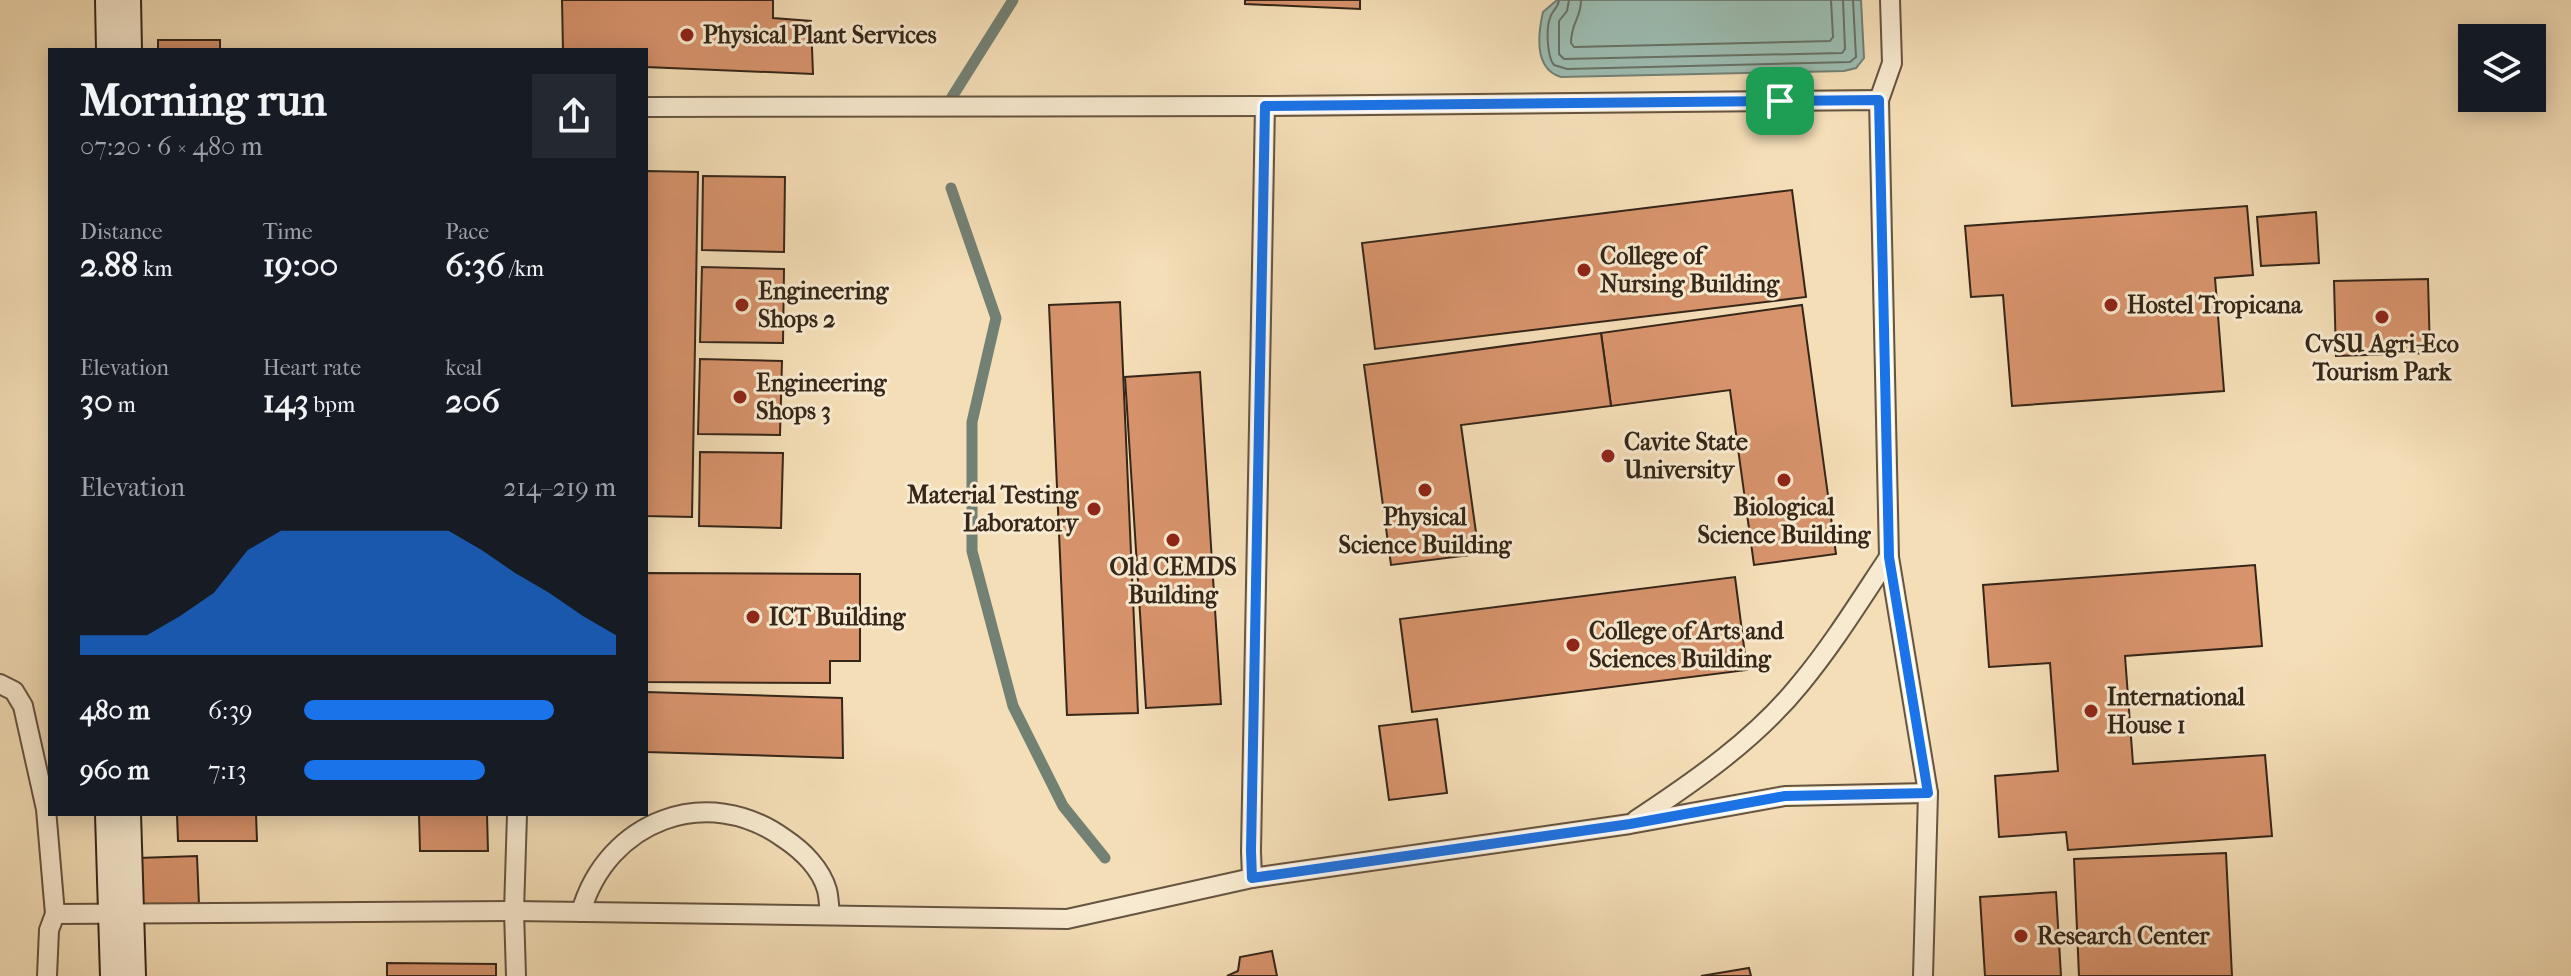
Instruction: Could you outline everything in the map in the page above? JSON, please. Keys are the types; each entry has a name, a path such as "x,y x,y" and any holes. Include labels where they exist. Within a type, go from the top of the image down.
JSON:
{"street":[{"path":"118,0 119,48"},
{"path":"118,816 123,976"}],"lane":[{"path":"1890,0 1892,63 1879,100 1889,557 1928,793 1923,976"},
{"path":"648,107 1265,106 1879,100"},
{"path":"1252,878 1265,106"},
{"path":"1630,824 1723,759 1800,685 1889,557"},
{"path":"0,684 14,691 23,706 46,809 55,914 49,930 47,976"},
{"path":"55,914 514,911 1067,919 1252,878 1630,824 1785,796 1928,793"},
{"path":"581,912 598,870 632,836 676,816 701,813 726,814 751,820 774,830 795,845 813,863 827,889 830,915"},
{"path":"516,976 517,816"}],"water":[{"path":"1557,0 1861,0 1864,58 1856,68 1844,71 1561,77 1546,67 1539,40 1543,12"}],"building":[{"name":"Physical Plant Services","path":"562,0 773,0 773,18 811,21 813,74 648,67 648,48 563,48"},
{"path":"1245,0 1360,0 1360,9 1245,4"},
{"path":"158,40 220,40 220,48 158,48"},
{"path":"648,171 698,172 692,517 648,516"},
{"path":"703,176 785,177 784,252 702,250"},
{"name":"College of Nursing Building","path":"1792,190 1806,297 1375,349 1362,243"},
{"name":"Hostel Tropicana","path":"2247,206 2253,275 2215,278 2224,391 2012,406 2003,295 1971,297 1965,226"},
{"path":"2316,212 2319,263 2261,266 2257,217"},
{"name":"Engineering Shops 2","path":"702,267 784,269 783,343 700,342"},
{"name":"CvSU Agri-Eco Tourism Park","path":"2428,279 2430,353 2336,356 2334,281"},
{"name":"Material Testing Laboratory","path":"1120,302 1138,713 1067,715 1049,305"},
{"name":"Biological Science Building","path":"1802,305 1836,554 1754,565 1730,390 1611,406 1601,333"},
{"name":"Physical Science Building","path":"1601,333 1611,406 1461,425 1479,554 1391,565 1364,365"},
{"name":"Engineering Shops 3","path":"700,359 782,361 780,435 698,434"},
{"name":"Old CEMDS Building","path":"1200,372 1221,704 1146,708 1125,377"},
{"path":"700,452 783,453 781,528 699,526"},
{"name":"International House 1","path":"2255,565 2262,646 2125,656 2133,764 2265,755 2272,836 2068,850 2066,832 1999,837 1995,776 2058,771 2050,663 1989,667 1983,585"},
{"name":"ICT Building","path":"648,573 860,574 860,661 830,661 830,683 648,682"},
{"name":"College of Arts and Sciences Building","path":"1735,577 1747,670 1412,712 1400,619"},
{"path":"648,692 842,698 843,758 648,752"},
{"path":"1437,719 1447,793 1389,800 1379,726"},
{"path":"177,816 256,816 257,841 178,841"},
{"path":"419,816 487,816 488,851 420,851"},
{"path":"2226,853 2232,976 2079,976 2074,859"},
{"path":"197,856 199,905 139,907 138,858"},
{"name":"Research Center","path":"2056,892 2061,976 1985,976 1980,897"},
{"path":"1272,951 1277,976 1227,976 1238,971 1240,957"},
{"path":"387,963 496,964 496,976 387,976"},
{"path":"1749,968 1751,976 1701,976"}],"waterway":[{"path":"952,97 1013,0"},
{"path":"951,188 996,318 972,422 972,551 1013,706 1063,806 1105,858"}],"place":[{"name":"Physical Plant Services","path":"687,35"},
{"name":"College of Nursing Building","path":"1584,270"},
{"name":"Engineering Shops 2","path":"742,305"},
{"name":"Hostel Tropicana","path":"2111,305"},
{"name":"CvSU Agri-Eco Tourism Park","path":"2382,317"},
{"name":"Engineering Shops 3","path":"740,397"},
{"name":"Cavite State University","path":"1608,456"},
{"name":"Biological Science Building","path":"1784,480"},
{"name":"Physical Science Building","path":"1425,490"},
{"name":"Material Testing Laboratory","path":"1094,509"},
{"name":"Old CEMDS Building","path":"1173,540"},
{"name":"ICT Building","path":"753,617"},
{"name":"College of Arts and Sciences Building","path":"1573,645"},
{"name":"International House 1","path":"2091,711"},
{"name":"Research Center","path":"2021,936"}],"route":[{"path":"1879,100 1889,557 1928,793 1785,796 1630,824 1252,878 1265,106 1780,101 1879,100"}]}
